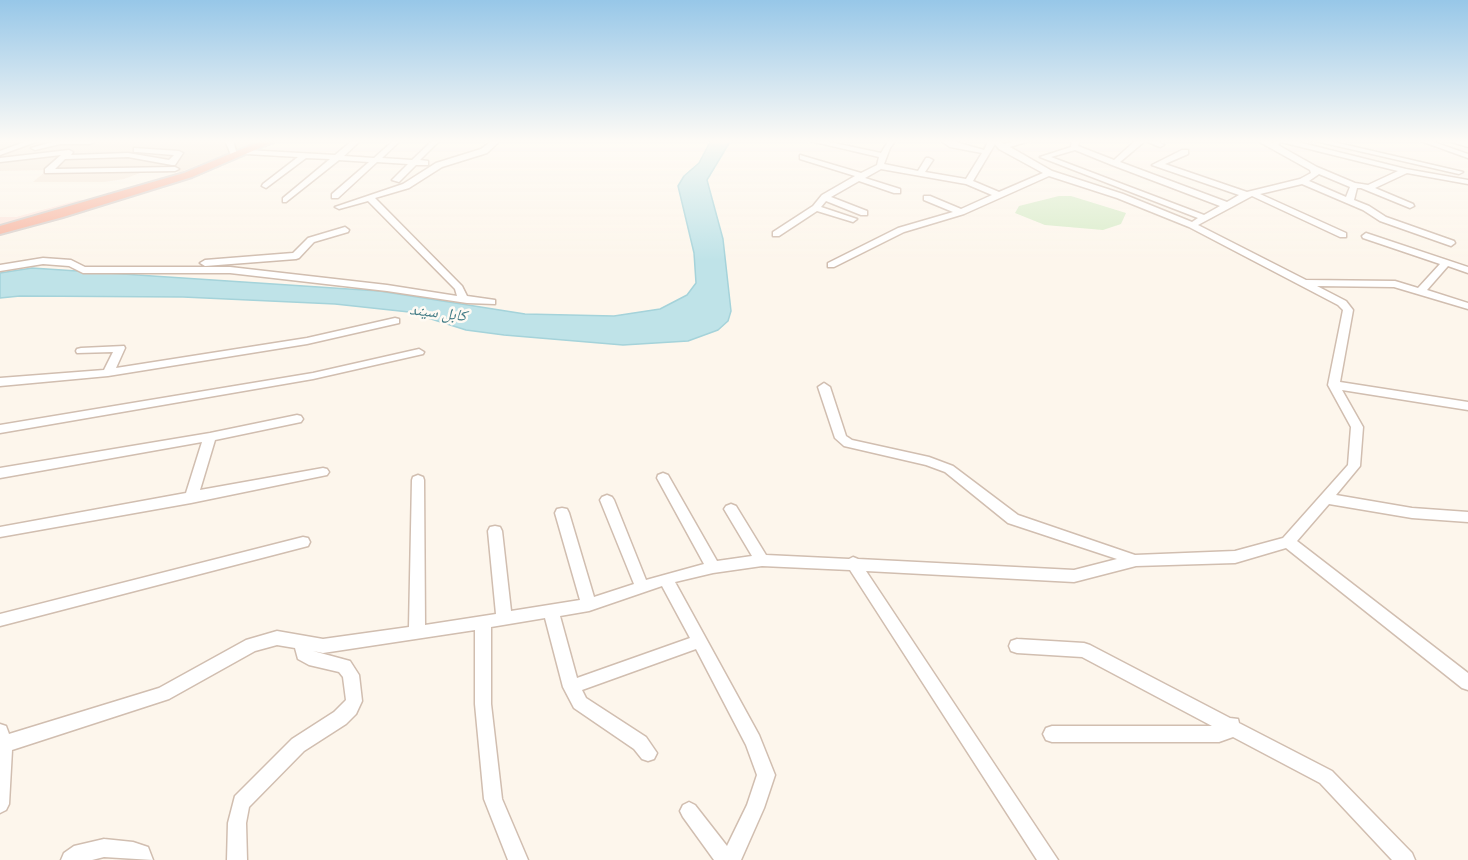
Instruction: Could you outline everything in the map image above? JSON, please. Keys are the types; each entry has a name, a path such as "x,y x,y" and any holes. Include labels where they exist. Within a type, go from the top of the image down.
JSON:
{"highway":[{"path":"0,229 76,207 145,180"},
{"path":"0,229 59,215 169,180"}],"street":[{"path":"266,186 273,180"},
{"path":"286,200 310,180"},
{"path":"335,196 353,180"},
{"path":"339,207 406,186 416,180"},
{"path":"776,234 816,208 825,197 855,180"},
{"path":"868,180 897,191"},
{"path":"958,180 999,195"},
{"path":"831,265 901,230 960,212 1033,180"},
{"path":"0,804 2,738 163,694 251,645 277,638 323,646 417,633 589,605 666,579 713,567 762,560 1074,576 1136,560 1235,557 1288,542 1328,499 1354,466 1357,427 1334,385 1348,310 1342,303 1191,225 1120,196 1071,180"},
{"path":"1105,180 1205,218"},
{"path":"1161,180 1226,205"},
{"path":"1207,180 1249,194 1343,235"},
{"path":"1340,180 1354,186 1369,187 1410,206"},
{"path":"1369,187 1385,180"},
{"path":"1191,225 1249,194 1303,181 1383,219 1451,243"},
{"path":"1349,201 1354,186"},
{"path":"825,197 864,213"},
{"path":"370,198 459,288 460,296 467,300"},
{"path":"927,198 960,212"},
{"path":"816,208 853,219"},
{"path":"151,271 171,266 296,256 311,240 345,230"},
{"path":"1366,236 1468,270"},
{"path":"0,268 43,261 71,263 83,270 230,270 492,302"},
{"path":"1420,291 1447,262"},
{"path":"1302,283 1395,284 1468,306"},
{"path":"0,382 108,373 307,341 395,321"},
{"path":"81,351 120,348 108,373"},
{"path":"0,429 313,376 419,352"},
{"path":"1334,385 1468,406"},
{"path":"824,387 841,438 848,443 929,461 950,469 1013,519 1136,560"},
{"path":"0,473 210,437 297,419"},
{"path":"191,498 210,437"},
{"path":"0,532 323,472"},
{"path":"663,478 713,567"},
{"path":"417,633 418,480"},
{"path":"1328,499 1412,513 1468,517"},
{"path":"607,500 642,587"},
{"path":"731,509 762,560"},
{"path":"561,513 589,605"},
{"path":"495,531 504,619"},
{"path":"0,620 303,542"},
{"path":"1288,542 1468,683"},
{"path":"853,563 1048,860"},
{"path":"666,579 753,741 766,775 755,808 731,860"},
{"path":"551,611 571,687 580,703 640,743 648,753"},
{"path":"483,622 483,704 493,799 518,860"},
{"path":"237,860 237,823 242,802 298,745 340,718 350,709 354,701 351,675 344,666 315,660 304,654 301,642"},
{"path":"571,687 698,642"},
{"path":"1017,646 1083,650 1232,725 1326,777 1405,860"},
{"path":"1052,734 1219,734 1225,733 1232,725"},
{"path":"689,811 726,860"},
{"path":"71,860 81,853 104,848 133,851 141,854 143,860"}],"shaded area":[{"path":"35,180 116,180 104,182 33,182"},
{"path":"79,200 86,201 0,225 0,217 16,217"}],"green space":[{"path":"1059,196 1071,196 1126,213 1121,224 1103,230 1045,225 1015,213 1019,206"}],"water":[{"name":"کابل سيند","path":"682,180 707,180 723,239 731,311 728,321 718,330 688,341 623,345 504,335 466,330 409,312 335,304 183,297 20,296 0,298 0,273 32,268 379,291 525,314 614,316 660,309 687,295 696,283 694,253 678,186"}]}
